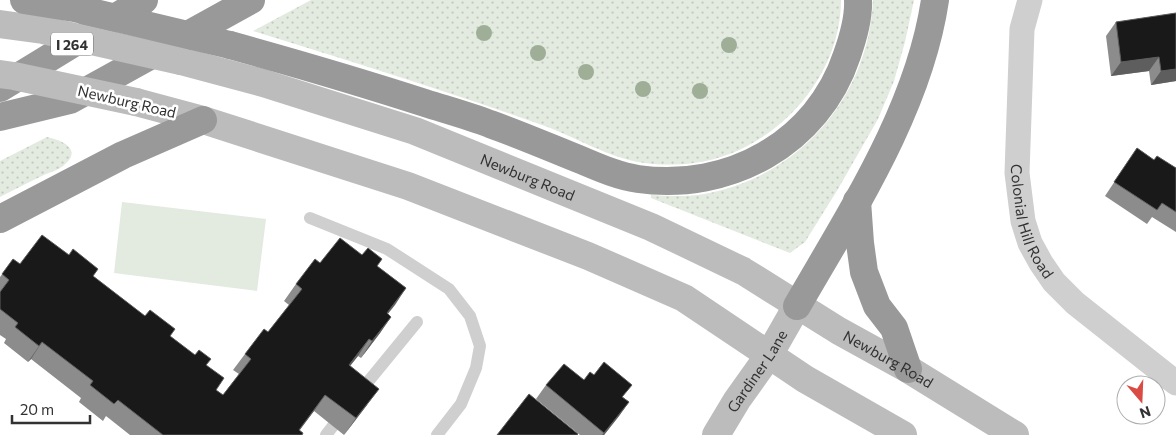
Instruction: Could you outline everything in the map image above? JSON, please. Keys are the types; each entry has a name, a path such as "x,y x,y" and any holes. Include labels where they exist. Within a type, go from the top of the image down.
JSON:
{"highway":[{"path":"24,0 74,8 230,45 347,78 489,123 614,173 638,179 666,182 699,180 725,174 753,163 778,148 802,128 826,101 842,73 852,42 858,0"},
{"name":"I 264","path":"0,88 144,0"},
{"path":"0,117 70,100 251,0"},
{"path":"797,306 857,201 894,128 929,38 935,0"},
{"path":"0,219 123,156 203,120"},
{"path":"857,201 864,272 877,306 894,328 908,369"}],"main road":[{"name":"Newburg Road","path":"0,24 43,30 263,83 432,138 651,227 743,271 797,306 908,369 1015,435"},
{"name":"Newburg Road","path":"0,74 136,102 203,120 408,186 588,256 684,298 805,379 903,435"},
{"name":"Gardiner Lane","path":"716,435 737,400 769,355 797,306"}],"street":[{"name":"Colonial Hill Road","path":"1030,0 1022,29 1017,173 1023,221 1030,243 1041,264 1054,282 1074,303 1176,383"}],"lane":[{"path":"310,218 388,249 449,289 470,316 480,346 476,368 461,404 437,435"},
{"path":"356,396 417,322"}],"shaded area":[{"path":"311,0 841,0 838,30 829,58 815,84 797,108 775,128 750,145 723,156 694,163 657,164 618,157 555,130 506,112 253,31"},
{"path":"873,0 914,0 905,42 894,81 878,119 805,242 790,253 651,198 651,195 685,196 704,194 739,185 770,170 799,150 823,127 843,99 858,68 869,35"},
{"path":"47,137 64,143 68,147 71,151 69,160 59,169 0,197 0,161"},
{"path":"122,202 266,219 257,291 114,273"}],"building":[{"path":"1176,13 1176,69 1161,71 1159,57 1121,62 1116,22"},
{"path":"1137,148 1154,160 1157,156 1176,168 1176,212 1162,203 1157,210 1114,182"},
{"path":"42,235 69,255 73,249 98,269 93,276 145,316 150,310 175,329 170,336 195,355 199,350 211,359 206,365 224,378 216,390 223,395 251,359 245,354 264,329 268,332 302,289 296,284 315,259 320,263 340,238 362,255 368,248 382,259 377,266 406,288 387,313 391,317 372,341 369,339 349,365 379,389 356,418 325,395 299,430 303,433 302,435 163,435 118,400 114,404 90,385 93,381 42,342 39,346 15,327 18,323 0,309 0,292 9,280 2,274 13,259 20,264"},
{"path":"604,362 632,385 622,397 629,402 604,433 546,385 564,364 584,380 590,372 594,375"},
{"path":"529,394 578,434 497,435"}]}
